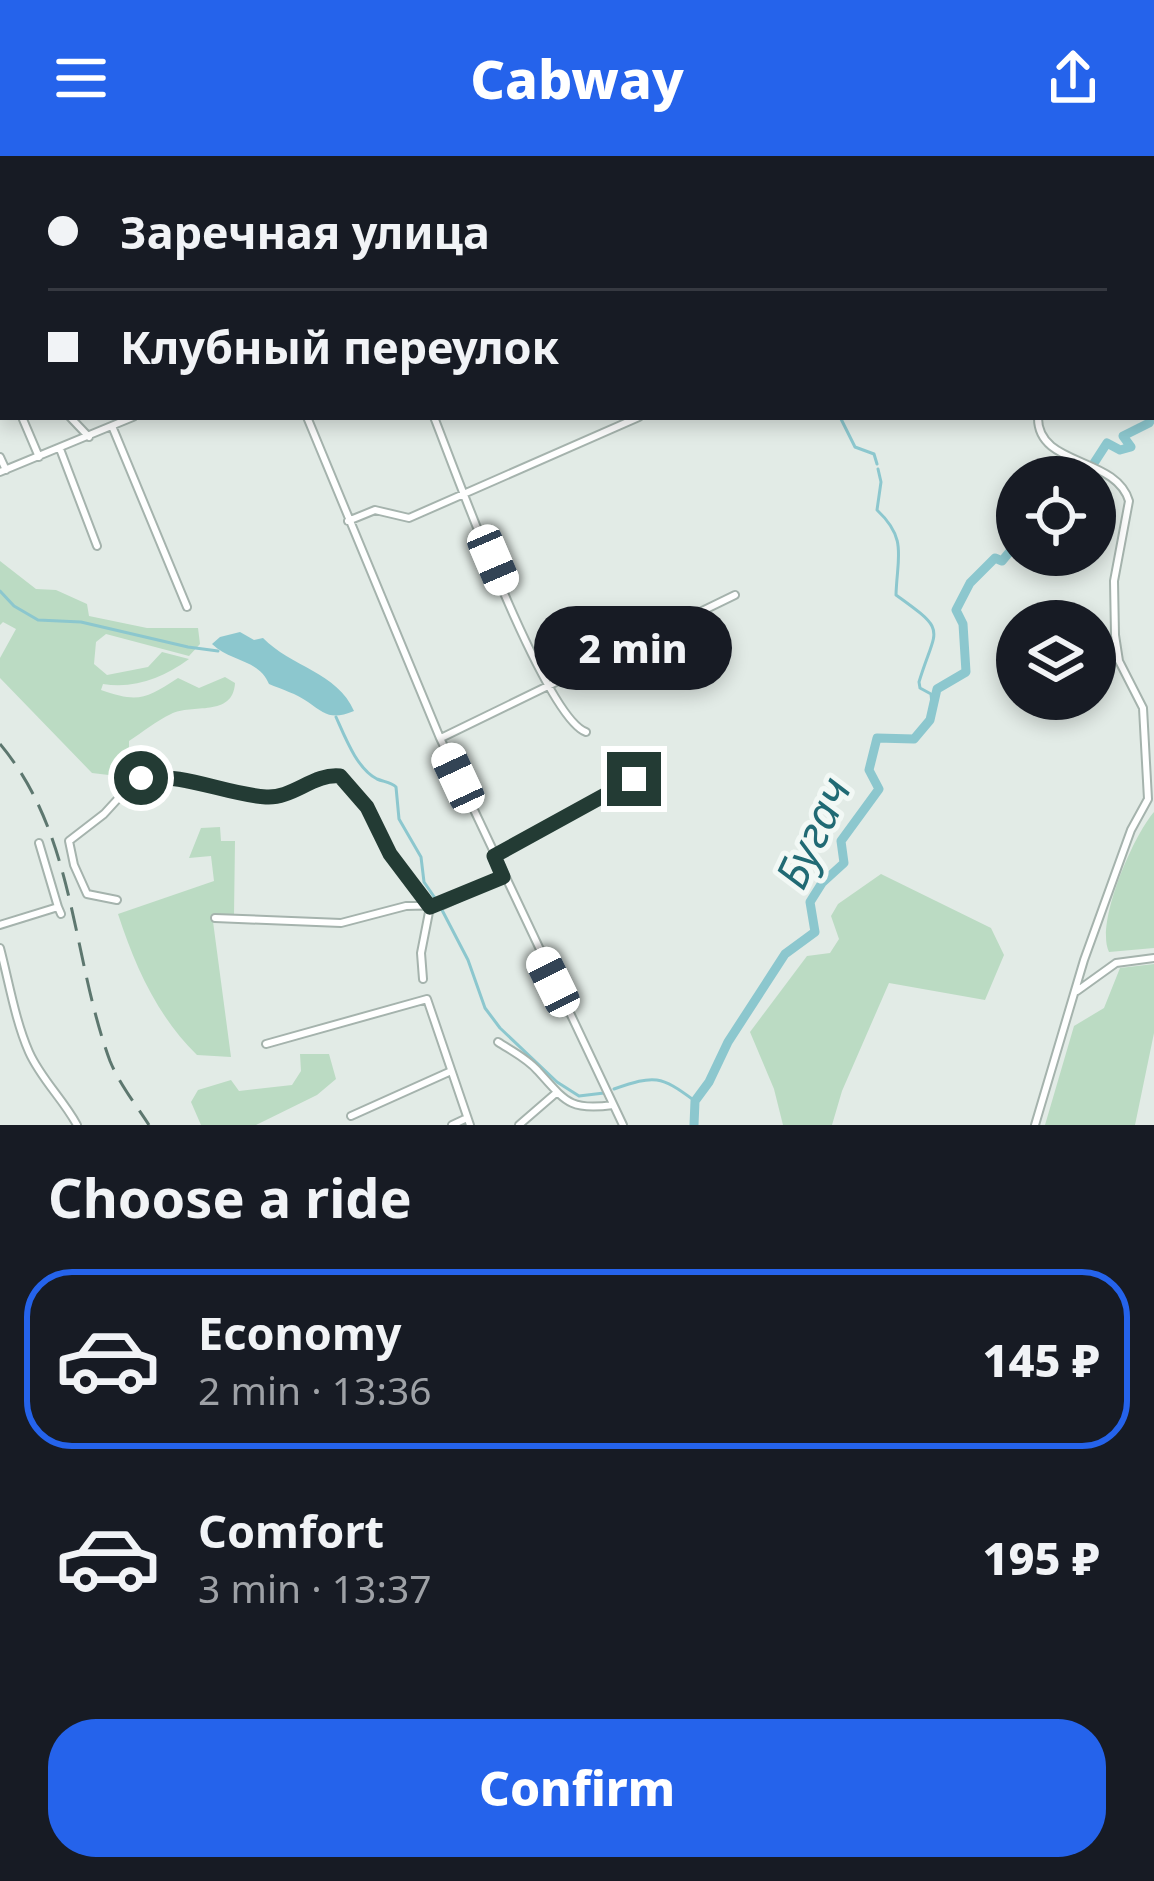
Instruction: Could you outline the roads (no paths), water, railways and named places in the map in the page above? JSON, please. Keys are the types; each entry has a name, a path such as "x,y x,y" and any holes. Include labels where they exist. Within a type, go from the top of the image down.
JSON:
{"street":[{"path":"23,420 39,457"},
{"path":"73,420 89,437"},
{"path":"0,457 3,471 121,420"},
{"path":"308,420 440,738 623,1125"},
{"path":"435,420 549,688 573,727 586,732"},
{"path":"348,521 375,510 409,518 632,420"},
{"path":"1035,1125 1074,993 1131,830 1148,799 1143,708 1119,661 1115,635 1114,581 1129,501 1126,488 1099,468 1044,441 1038,420"},
{"path":"112,426 187,607"},
{"path":"60,449 97,546"},
{"path":"440,738 735,595"},
{"path":"117,900 87,894 69,841 104,814 136,779 159,777 273,797 333,774 344,778 367,807 390,854 430,907 421,952 423,979"},
{"path":"494,856 634,779"},
{"path":"0,925 59,911 39,843"},
{"path":"214,918 341,923 406,906 430,907 503,877"},
{"path":"0,948 28,1051 44,1078 61,1094 77,1125"},
{"path":"1074,993 1116,963 1154,958"},
{"path":"266,1044 427,999 468,1122 452,1125"},
{"path":"498,1042 535,1067 556,1094 580,1108 615,1105"},
{"path":"351,1115 449,1072"},
{"path":"518,1125 556,1094"}],"water":[{"path":"240,632 254,640 263,638 325,679 354,711 335,716 325,713 269,684 251,665 212,644"}],"waterway":[{"path":"842,420 855,447 874,454 877,464"},
{"name":"Бугач","path":"1099,456 1107,443 1120,450 1131,447 1123,436 1151,420"},
{"path":"878,469 877,510 897,540 896,595 924,617 934,632 919,682 931,694 932,704"},
{"name":"Бугач","path":"694,1125 695,1101 728,1042 785,954 815,932 810,902 844,863 841,841 879,789 869,770 877,738 914,739 930,720 937,689 966,672 963,624 956,610 970,583 996,558"},
{"path":"0,591 38,620 81,622 218,651"},
{"path":"336,717 363,768 396,787 399,819 421,857 424,882 437,901"},
{"path":"442,910 468,960 485,1008 500,1028 557,1082 579,1096 604,1093"},
{"path":"614,1089 657,1080 695,1101"}],"railway":[{"path":"0,744 44,817 110,1061 149,1125"}]}
